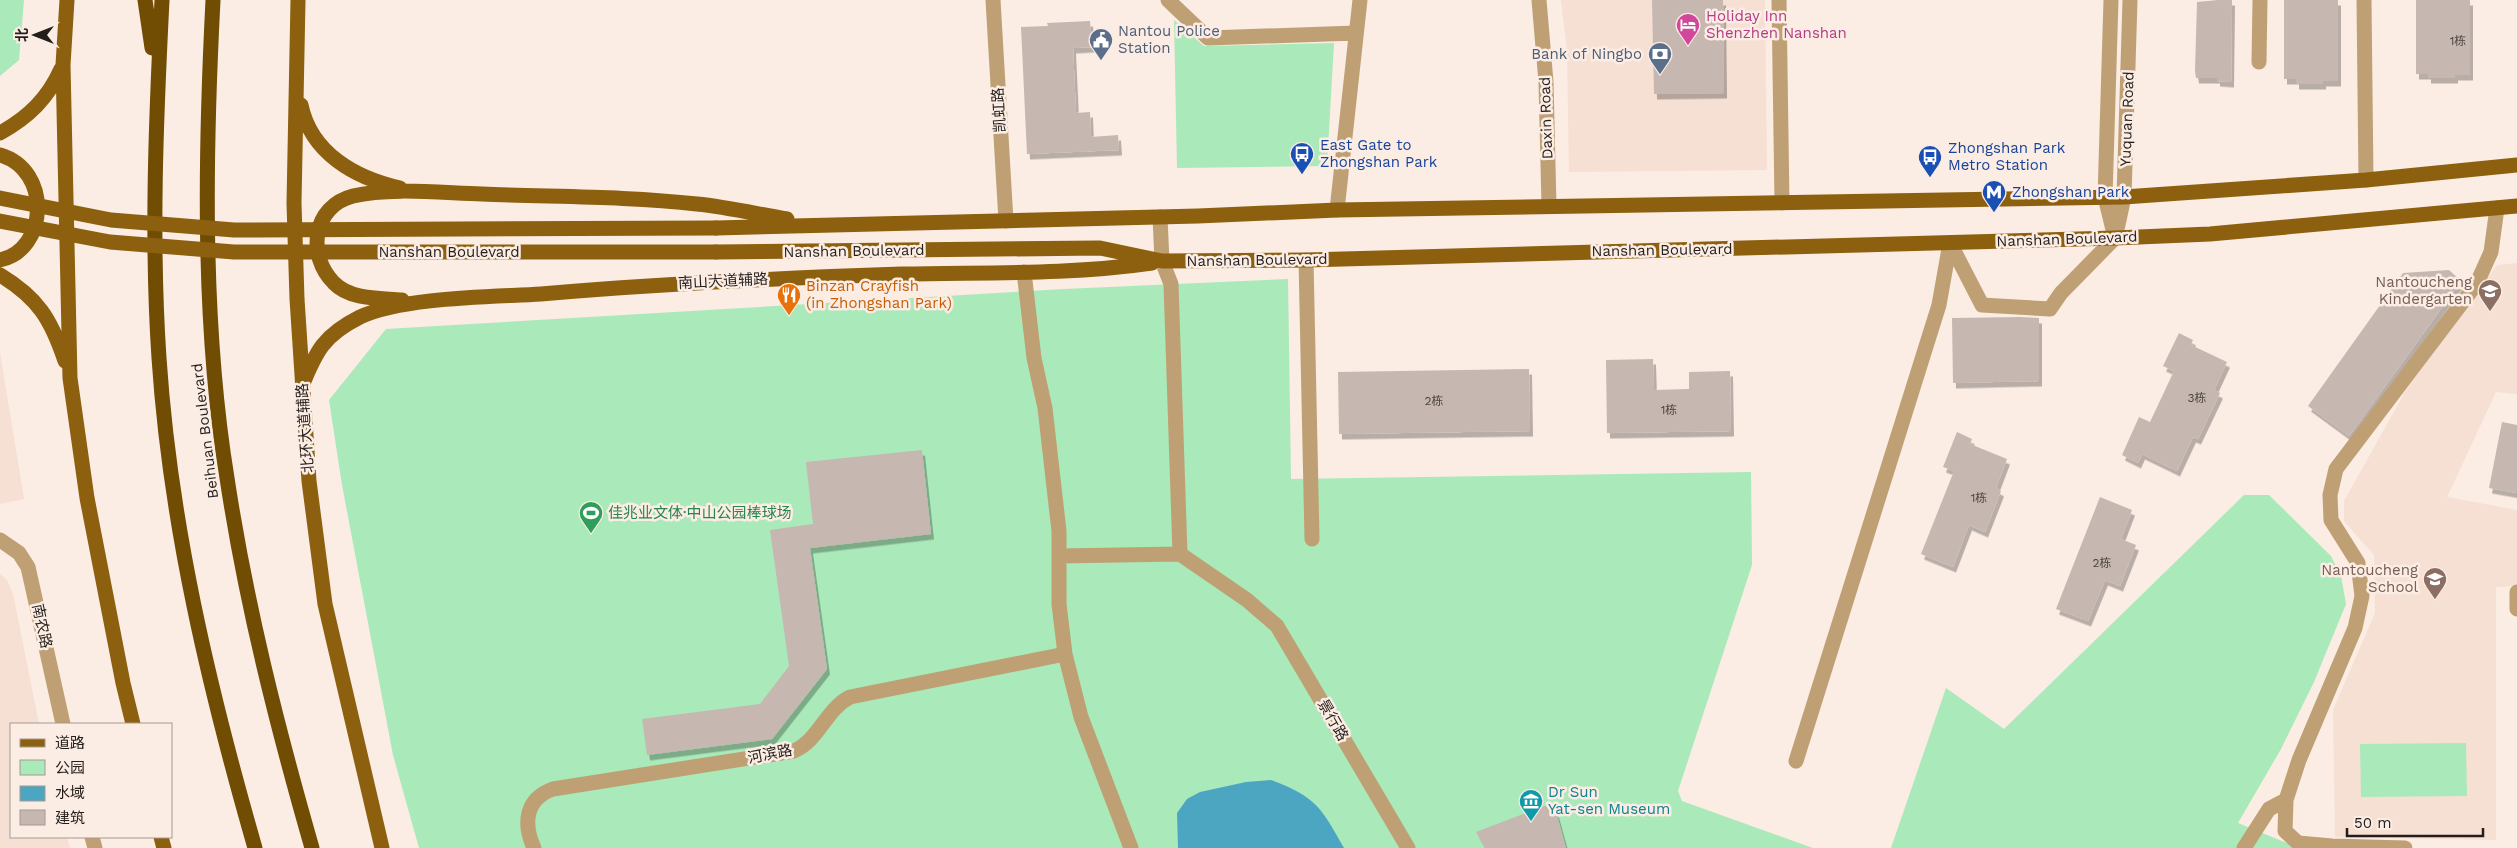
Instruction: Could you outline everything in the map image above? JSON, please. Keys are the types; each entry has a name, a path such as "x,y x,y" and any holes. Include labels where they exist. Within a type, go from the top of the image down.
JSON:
{"highway":[{"path":"145,0 157,82"},
{"path":"162,0 157,82 154,205 159,358 172,484 199,634 234,776 255,848"},
{"name":"Beihuan Boulevard","path":"213,0 209,72 208,216 213,357 226,477 252,620 287,762 312,848"}],"main road":[{"path":"67,0 63,65 70,378 87,498 133,723"},
{"name":"北环大道辅路","path":"298,0 294,203 302,386 309,481 326,604 382,848"},
{"path":"0,132 20,122 40,104 53,87 63,65"},
{"path":"296,72 304,119 312,136 334,159 370,179 418,192"},
{"path":"0,155 13,159 25,169 33,181 38,198 36,218 30,239 18,253 0,260"},
{"name":"Nanshan Boulevard","path":"0,198 111,220 234,230 716,228 1160,217 1337,210 2124,197 2366,180 2517,165"},
{"path":"434,302 359,296 334,284 320,260 318,228 324,215 334,204 345,198 369,193 418,192 642,199 699,204 822,226 822,251"},
{"name":"Nanshan Boulevard","path":"0,221 110,242 234,252 716,252 1100,248 1162,261 1306,260 2115,238 2210,234 2517,206"},
{"name":"南山大道辅路","path":"434,302 774,278 1101,270 1162,261"},
{"path":"0,275 21,288 41,307 60,345 70,378"},
{"path":"302,386 315,353 332,334 361,317 386,309 434,302"}],"street":[{"name":"凯虹路","path":"993,0 1006,221"},
{"path":"1168,0 1208,38 1356,33"},
{"path":"1337,210 1360,0"},
{"name":"Daxin Road","path":"1539,0 1546,82 1548,206"},
{"path":"1779,0 1782,202"},
{"name":"Yuquan Road","path":"2111,0 2105,197 2115,238"},
{"name":"Yuquan Road","path":"2115,238 2124,197 2130,0"},
{"path":"2259,62 2260,0"},
{"path":"2364,0 2366,180"},
{"path":"2405,848 2298,843 2285,831 2286,800 2299,760 2354,628 2362,596 2358,563 2331,520 2330,495 2336,468 2477,283 2491,252 2497,208"},
{"path":"1059,556 1180,554 1171,284 1162,261 1160,217"},
{"path":"1950,243 1982,306 2050,309 2062,293 2115,238"},
{"path":"1796,761 1939,305 1950,243"},
{"path":"1306,260 1312,539"},
{"path":"1024,272 1034,358 1045,408 1059,532 1059,604 1065,654 1081,717 1131,848"},
{"name":"南农路","path":"0,540 19,553 28,567 63,723"},
{"name":"景行路","path":"1180,554 1247,600 1278,626 1408,848"},
{"path":"2517,592 2517,609"},
{"name":"河滨路","path":"534,848 530,838 528,815 531,804 544,792 552,789 789,752 802,747 808,742 836,706 850,697 1065,654"},
{"path":"2244,848 2269,809 2286,800"}],"shaded area":[{"path":"1561,0 1765,0 1767,170 1569,172 1567,51"},
{"name":"Nantoucheng School","path":"2517,263 2517,394 2496,392 2447,497 2517,510 2517,586 2496,587 2496,840 2335,837 2333,710 2375,613 2374,555 2344,521 2344,501 2405,392 2497,265"},
{"path":"0,353 24,499 0,504"},
{"path":"0,574 7,580 13,594 39,723 10,723 10,838 67,838 70,848 0,848"}],"green space":[{"path":"0,0 24,0 19,60 0,76"},
{"path":"1174,20 1204,46 1334,43 1327,166 1177,168"},
{"path":"1288,279 1291,479 1751,472 1752,565 1678,791 1682,801 1813,848 419,848 393,755 342,485 329,400 386,329 1064,289"},
{"path":"2244,495 2269,495 2331,556 2341,576 2346,604 2314,682 2281,749 2238,823 2299,848 1891,848 1946,688 2004,729"},
{"path":"2466,743 2467,796 2361,797 2360,744"}],"water":[{"path":"1271,780 1298,792 1316,805 1329,822 1344,848 1178,848 1177,813 1187,799 1200,792 1246,782"}],"building":[{"name":"Holiday Inn Shenzhen Nanshan","path":"1652,0 1723,0 1724,93 1654,94"},
{"path":"2232,0 2231,82 2217,81 2217,78 2196,78 2197,2"},
{"path":"2284,0 2338,0 2338,81 2323,81 2323,84 2296,84 2296,79 2284,79"},
{"path":"2416,0 2470,0 2470,75 2455,75 2455,78 2428,78 2428,74 2416,74"},
{"path":"1090,21 1092,47 1073,48 1076,113 1090,112 1091,137 1118,135 1119,150 1027,154 1021,27 1048,26 1047,23"},
{"path":"2449,270 2461,281 2349,436 2308,406 2403,273"},
{"path":"1952,318 2039,318 2039,381 1953,383"},
{"path":"2179,333 2193,340 2191,345 2227,362 2214,390 2220,393 2198,439 2193,437 2177,471 2142,454 2138,463 2122,455 2139,417 2150,422 2174,371 2163,366"},
{"path":"1653,359 1654,390 1689,389 1689,372 1730,371 1731,431 1607,433 1606,360"},
{"path":"1529,369 1530,431 1339,434 1338,372"},
{"path":"2502,422 2517,425 2517,493 2489,488"},
{"path":"1957,432 1972,439 1970,444 2007,459 1996,488 2001,491 1985,532 1969,525 1953,567 1921,554 1954,471 1943,467"},
{"path":"922,450 931,534 810,548 827,669 772,739 647,755 642,719 760,704 789,666 770,530 813,524 806,462"},
{"path":"2100,497 2132,510 2121,539 2136,545 2120,586 2105,580 2088,621 2056,609"},
{"name":"Dr Sun Yat-sen Museum","path":"1547,805 1556,812 1566,848 1485,848 1476,832"}],"place":[{"name":"Holiday Inn Shenzhen Nanshan","path":"1688,46"},
{"name":"Nantou Police Station","path":"1101,61"},
{"name":"Bank of Ningbo","path":"1660,75"},
{"name":"East Gate to Zhongshan Park","path":"1302,175"},
{"name":"Zhongshan Park Metro Station","path":"1930,178"},
{"name":"Zhongshan Park","path":"1994,213"},
{"name":"Nantoucheng Kindergarten","path":"2490,312"},
{"name":"Binzan Crayfish (in Zhongshan Park)","path":"789,316"},
{"name":"佳兆业文体·中山公园棒球场","path":"591,534"},
{"name":"Nantoucheng School","path":"2435,600"},
{"name":"Dr Sun Yat-sen Museum","path":"1531,822"}]}
